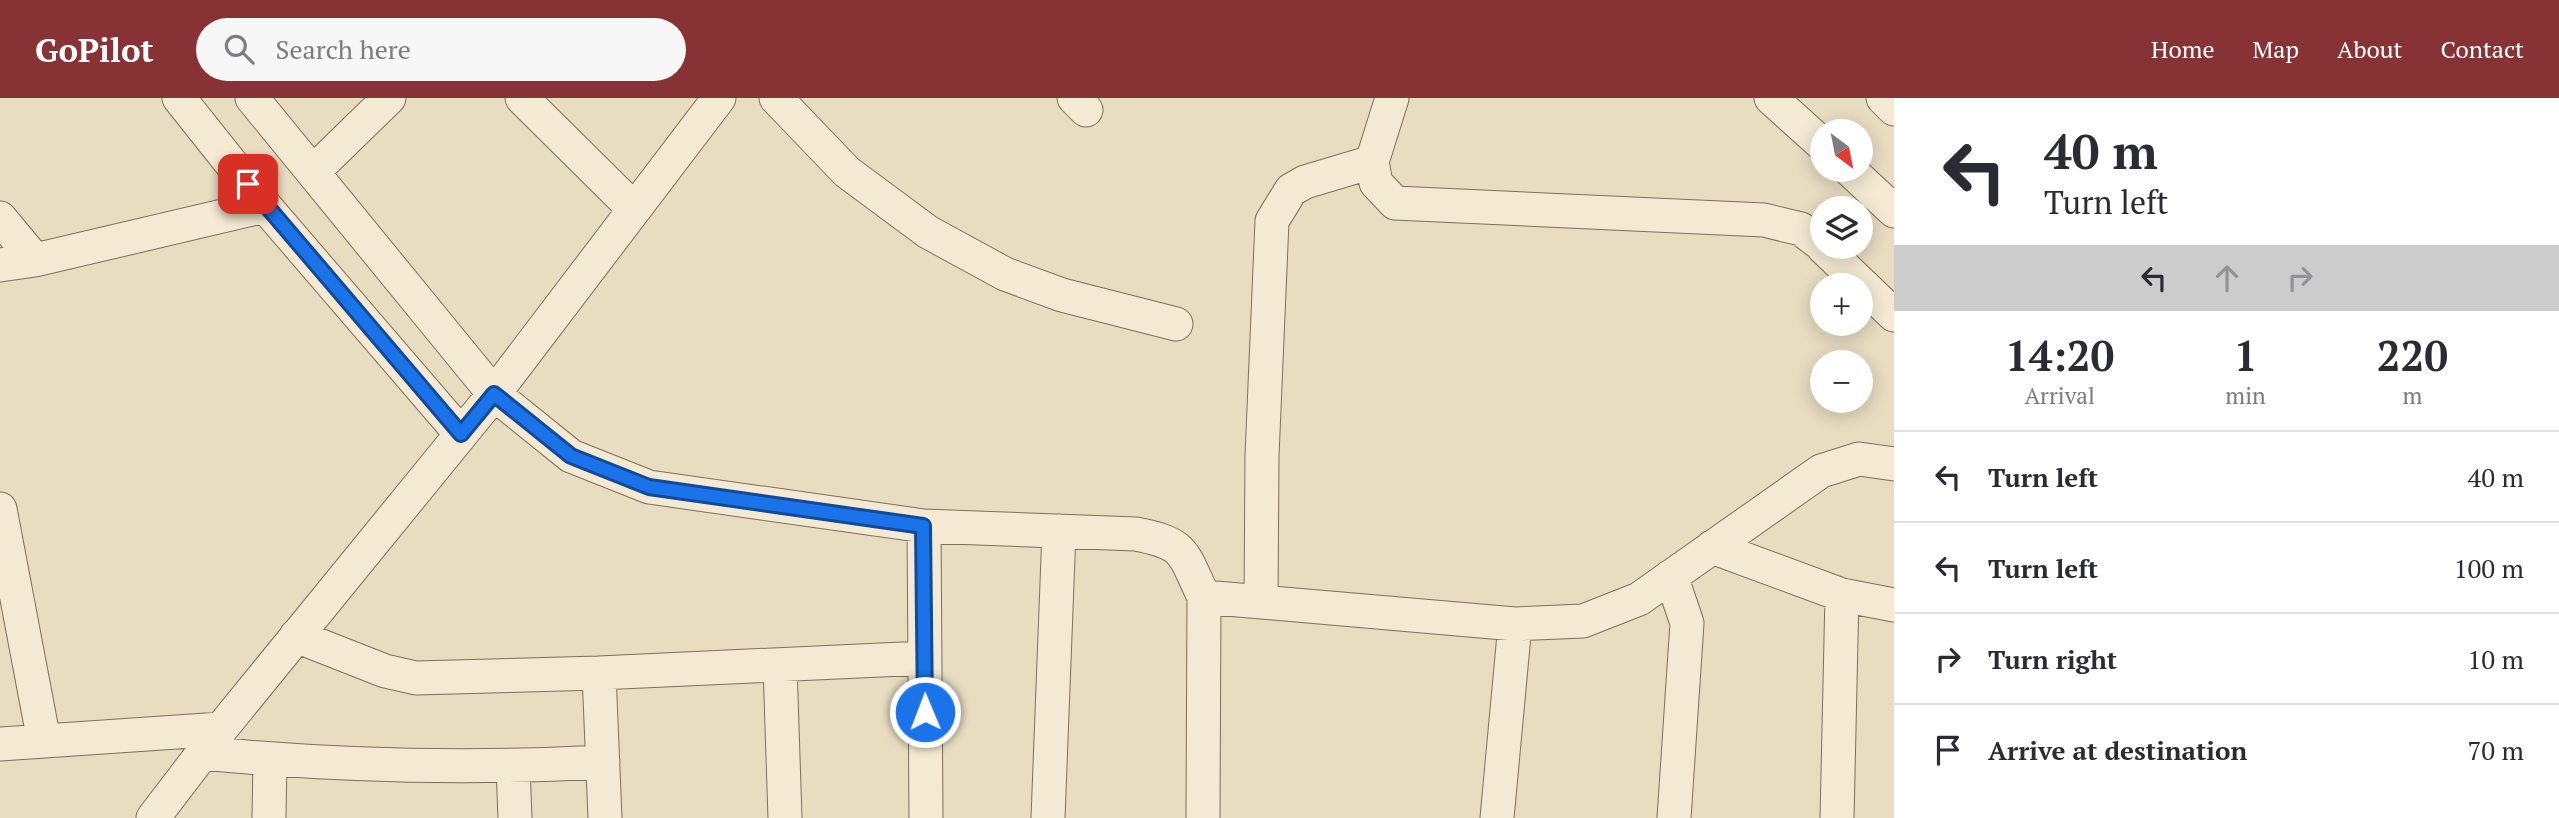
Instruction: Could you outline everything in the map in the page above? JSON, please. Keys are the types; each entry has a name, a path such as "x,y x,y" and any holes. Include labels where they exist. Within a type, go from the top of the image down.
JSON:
{"street":[{"path":"179,98 265,206 461,434"},
{"path":"252,98 494,394 571,456 649,487 923,526 1136,534 1162,539 1177,546 1204,597 1203,818"},
{"path":"313,172 389,98"},
{"path":"522,98 634,209"},
{"path":"153,818 296,636 494,394 719,98"},
{"path":"776,98 847,172 928,232 1005,274 1062,295 1176,324"},
{"path":"1392,98 1372,162 1376,183 1395,203 1765,220 1801,229 1810,236"},
{"path":"1771,98 1810,133"},
{"path":"1883,98 1894,109"},
{"path":"1261,602 1262,456 1272,221 1291,190 1305,182 1372,162"},
{"path":"1863,182 1894,211"},
{"path":"0,265 35,260 265,206"},
{"path":"0,218 35,260"},
{"path":"1836,259 1894,315"},
{"path":"1204,597 1515,624 1583,621 1639,599 1821,471 1859,459 1894,464"},
{"path":"0,509 44,741"},
{"path":"923,526 926,818"},
{"path":"1048,818 1059,531"},
{"path":"1712,547 1842,595 1894,605"},
{"path":"1671,576 1687,622 1674,818"},
{"path":"1837,818 1842,595"},
{"path":"1497,818 1515,624"},
{"path":"296,636 385,671 416,678 599,673 924,658"},
{"path":"780,665 785,818"},
{"path":"599,673 605,818"},
{"path":"0,744 44,741 212,741 270,760 513,766 603,762"},
{"path":"269,818 270,760"},
{"path":"513,766 515,818"}],"route":[{"path":"248,184 461,434 494,394 571,456 649,487 923,526 925,712"}]}
